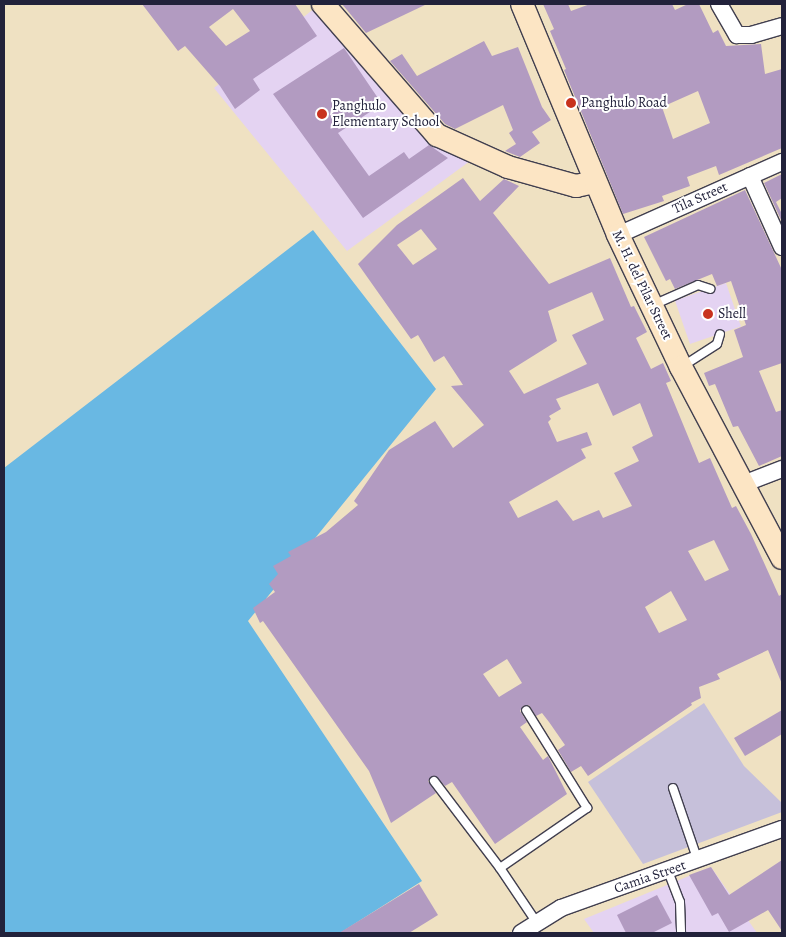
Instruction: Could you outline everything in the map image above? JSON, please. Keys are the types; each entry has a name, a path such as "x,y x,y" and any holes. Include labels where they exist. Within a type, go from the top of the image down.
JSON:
{"main road":[{"path":"323,4 437,135 508,167 576,186 595,182"},
{"name":"M. H. del Pilar Street","path":"522,4 618,236 681,367 782,558"}],"street":[{"path":"719,4 737,34 751,35 782,26"},
{"name":"Tila Street","path":"618,236 782,162"},
{"path":"750,176 782,247"},
{"path":"743,484 782,469"},
{"name":"Camia Street","path":"521,933 562,908 698,861 782,829"}],"lane":[{"path":"652,306 698,285 710,289"},
{"path":"681,367 717,344 720,334"},
{"path":"500,868 587,808 526,710"},
{"path":"434,781 500,868 537,923"},
{"path":"673,788 698,861"},
{"path":"668,870 680,902 681,933"}],"shaded area":[{"name":"Panghulo Elementary School","path":"320,4 470,161 347,251 214,88"},
{"name":"Shell","path":"726,283 741,326 690,344 675,301"},
{"path":"704,703 744,766 782,803 782,812 643,864 588,782"},
{"path":"711,867 757,933 594,933 584,919"}],"water":[{"path":"313,230 436,389 248,621 422,881 340,933 4,933 4,468"}],"building":[{"path":"142,4 295,4 317,36 253,79 260,90 235,109 220,86 185,46 178,51","holes":["233,9 250,31 226,46 209,27"]},
{"path":"342,4 427,4 366,33"},
{"path":"543,4 568,4 571,11 590,4 672,4 675,10 688,4 699,4 713,33 718,30 726,46 761,44 765,74 782,69 782,148 719,175 716,166 687,177 690,186 662,196 664,201 623,214 564,70 566,69 550,31 554,29","holes":["698,91 710,123 673,139 662,107"]},
{"path":"484,41 492,56 518,47 542,107 551,120 532,132 540,143 520,157 505,151 516,144 509,133 513,130 503,105 455,129 445,124 390,61 402,54 417,76"},
{"path":"344,48 382,104 338,133 369,176 404,152 409,159 429,145 448,158 363,218 273,94"},
{"path":"782,174 782,198 776,202 782,214 782,222 764,183"},
{"path":"463,178 480,201 504,179 519,186 493,213 549,284 610,258 631,307 634,306 647,332 636,338 651,369 663,363 671,381 666,383 699,463 710,458 732,508 736,506 779,596 782,594 782,684 768,650 717,674 720,679 699,687 701,698 691,703 692,705 588,776 581,766 571,772 558,750 565,745 549,722 542,713 536,716 529,705 523,706 520,711 527,722 520,727 543,760 548,756 567,794 495,844 452,782 445,786 436,776 428,781 436,793 391,823 369,771 263,621 260,623 253,608 275,592 269,584 278,574 273,566 291,556 288,552 326,532 358,505 354,501 389,450 435,421 453,448 484,425 451,386 463,385 444,356 434,362 418,335 411,339 358,264 397,225","holes":["421,229 437,249 413,265 397,245","592,292 604,320 572,335 587,364 524,394 509,371 557,341 548,311","598,383 613,416 640,403 653,436 632,447 639,461 614,473 632,506 603,518 599,510 573,521 557,500 518,518 509,502 586,458 581,449 592,445 587,432 557,442 548,422 551,419 549,416 561,409 556,399","714,540 729,570 705,581 688,551","671,591 687,620 659,633 645,607","507,659 522,683 499,697 483,674"]},
{"path":"745,190 782,270 782,363 759,371 776,412 782,410 782,456 759,466 738,426 733,427 715,384 709,386 704,373 743,357 734,330 746,325 731,281 717,286 712,274 675,289 670,279 666,281 644,237"},
{"path":"782,710 782,734 745,756 734,738"},
{"path":"782,860 782,931 768,910 729,932 718,913 712,916 689,875 711,867 729,895"},
{"path":"419,884 438,915 409,933 339,933"},
{"path":"657,895 672,923 652,933 626,933 617,915"}],"place":[{"name":"Panghulo Road","path":"571,103"},
{"name":"Panghulo Elementary School","path":"322,114"},
{"name":"Shell","path":"708,314"}]}
